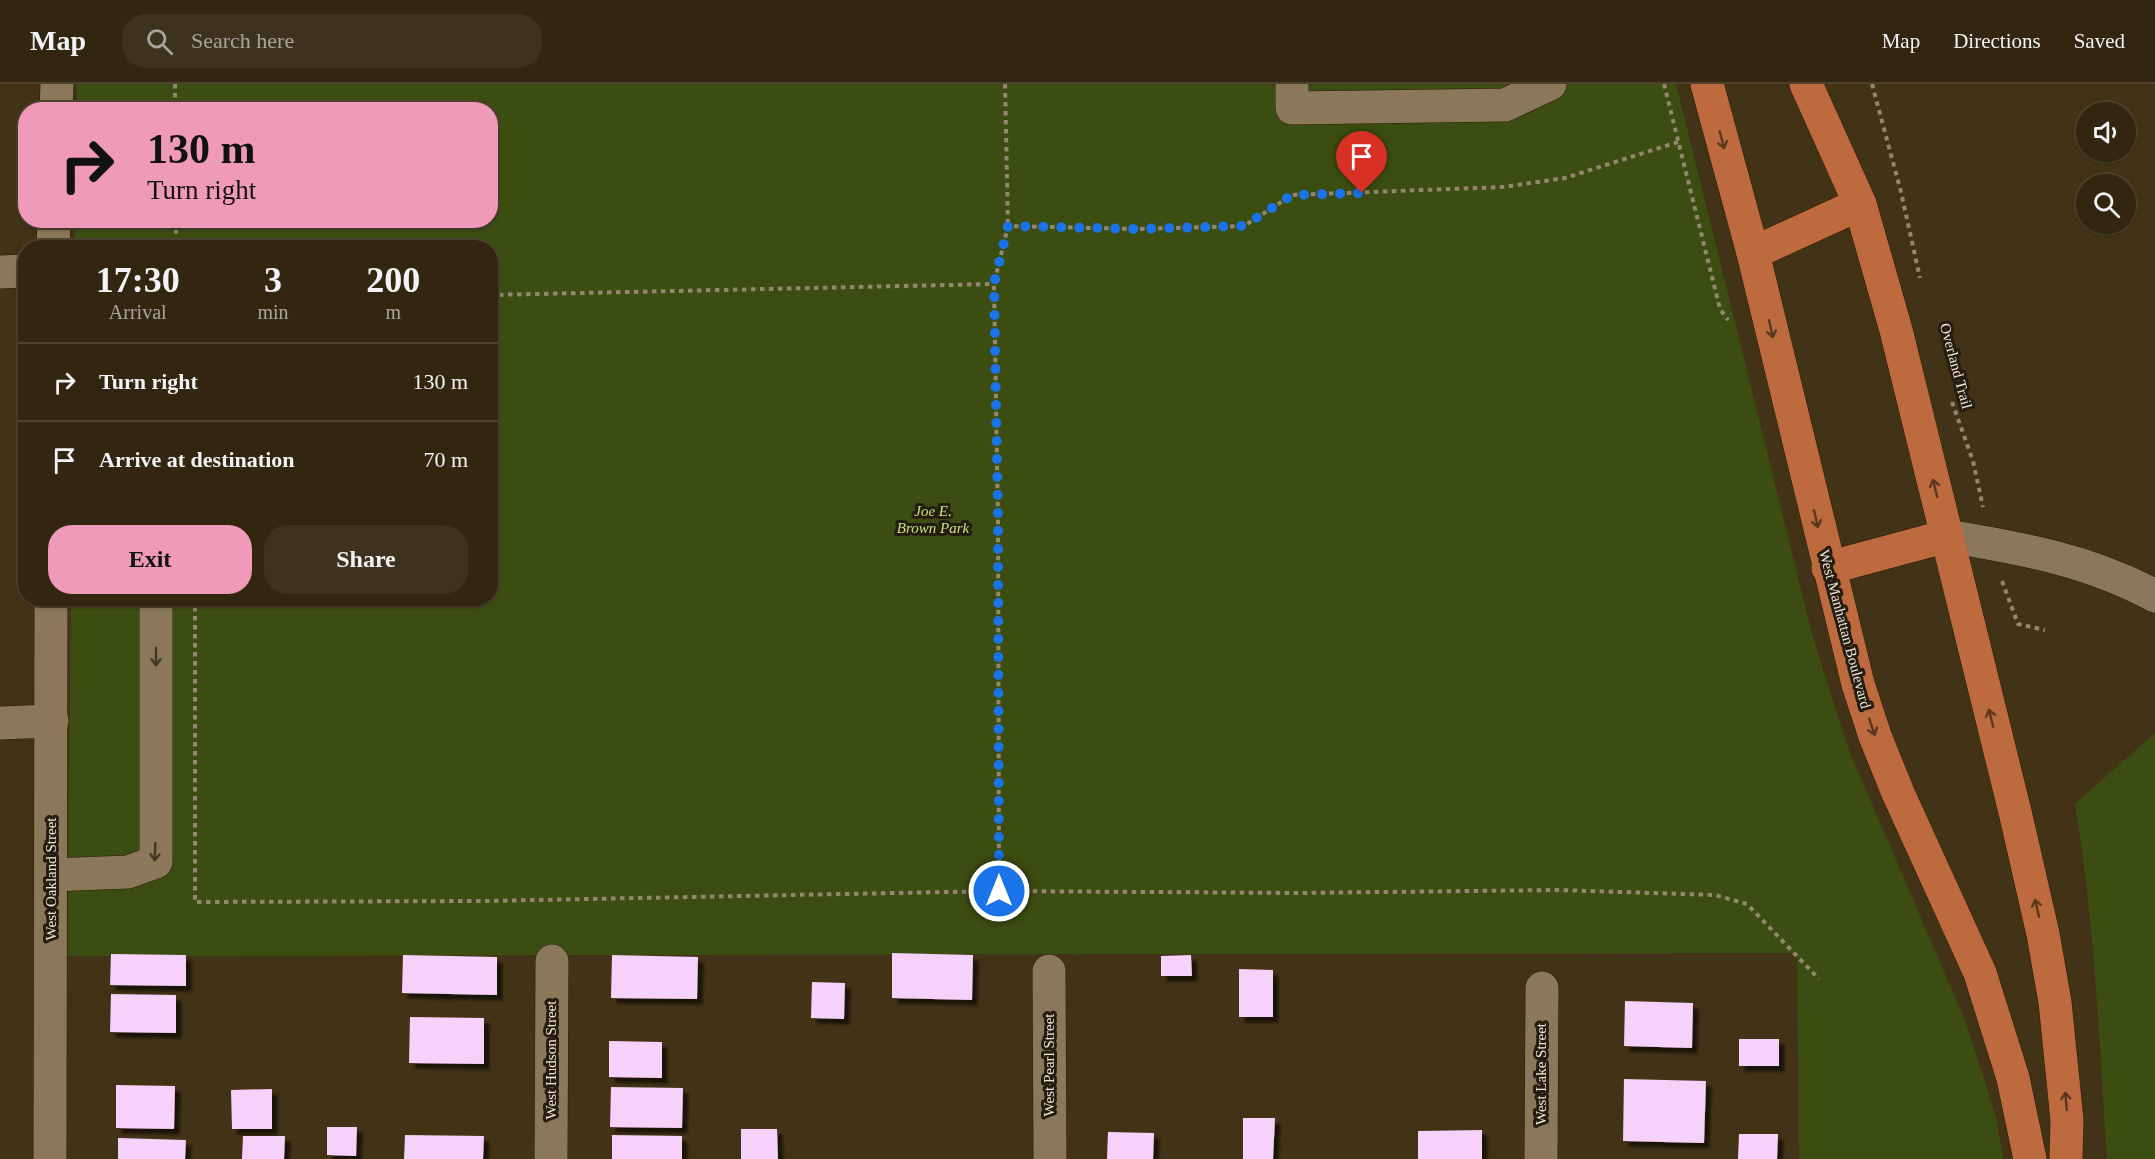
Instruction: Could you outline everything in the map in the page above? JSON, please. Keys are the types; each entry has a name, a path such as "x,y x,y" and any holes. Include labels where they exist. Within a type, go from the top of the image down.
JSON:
{"main road":[{"name":"West Manhattan Boulevard","path":"1707,84 1753,253 1828,568 1875,736 1980,973 2013,1078 2030,1159"},
{"path":"1806,84 1860,204 1896,330 1947,536 2043,934 2062,1061 2067,1120 2066,1159"},
{"path":"1753,253 1860,204"},
{"path":"1828,568 1947,536"}],"street":[{"path":"56,102 57,84"},
{"path":"1292,84 1292,108 1505,105 1550,84"},
{"path":"0,272 18,271"},
{"path":"1947,536 2036,551 2080,564 2155,597"},
{"name":"West Oakland Street","path":"50,1159 51,606"},
{"path":"51,875 128,872 156,862 156,606"},
{"path":"0,723 52,722"},
{"name":"West Hudson Street","path":"551,1159 552,961"},
{"name":"West Pearl Street","path":"1049,972 1050,1159"},
{"name":"West Lake Street","path":"1541,1159 1542,988"}],"path":[{"path":"175,84 175,102"},
{"path":"999,891 998,518 994,284 1008,226 1005,84"},
{"path":"1664,84 1720,309 1728,320"},
{"path":"1872,84 1901,192 1923,287"},
{"path":"1008,226 1138,229 1244,226 1292,195 1503,187 1565,178 1678,142"},
{"path":"498,295 994,284"},
{"name":"Overland Trail","path":"1950,395 1973,461 1991,543 2018,624 2045,630"},
{"path":"195,606 195,902 485,901 999,891 1297,893 1558,890 1715,895 1748,904 1819,979"}],"green space":[{"name":"Joe E. Brown Park","path":"77,84 1676,84 1813,638 1848,748 1966,1023 1996,1117 2003,1159 1799,1159 1797,953 67,956 71,606 498,606 498,240 75,240 75,228 498,228 498,102 77,102"},
{"path":"2155,733 2155,1159 2107,1159 2092,937 2075,804"}],"building":[{"path":"892,953 973,955 972,1000 892,998"},
{"path":"111,954 186,955 186,986 110,985"},
{"path":"403,955 497,957 497,995 402,993"},
{"path":"612,955 698,957 697,999 611,998"},
{"path":"1191,955 1192,976 1161,976 1161,956"},
{"path":"1239,969 1273,970 1273,1017 1239,1017"},
{"path":"812,982 845,983 844,1019 811,1018"},
{"path":"111,994 176,995 176,1033 110,1032"},
{"path":"1625,1001 1693,1003 1692,1048 1624,1046"},
{"path":"410,1017 484,1018 484,1064 409,1063"},
{"path":"1739,1039 1779,1039 1779,1066 1739,1066"},
{"path":"609,1041 662,1042 662,1078 609,1077"},
{"path":"1624,1079 1706,1081 1704,1143 1623,1141"},
{"path":"116,1085 175,1086 174,1129 116,1128"},
{"path":"611,1087 683,1088 682,1128 610,1127"},
{"path":"272,1089 272,1129 232,1129 231,1090"},
{"path":"1243,1118 1275,1118 1273,1159 1243,1159"},
{"path":"327,1127 357,1127 356,1156 327,1155"},
{"path":"741,1129 777,1129 778,1159 741,1159"},
{"path":"1482,1130 1482,1159 1418,1159 1418,1131"},
{"path":"1108,1132 1154,1133 1153,1159 1107,1159"},
{"path":"1739,1134 1778,1134 1777,1159 1738,1159"},
{"path":"405,1135 484,1136 483,1159 404,1159"},
{"path":"612,1135 682,1136 682,1159 612,1159"},
{"path":"243,1136 285,1136 284,1159 242,1159"},
{"path":"118,1138 186,1140 185,1159 118,1159"}],"route":[{"path":"999,891 998,518 994,284 1008,226 1138,229 1244,226 1292,195 1362,193"}]}
